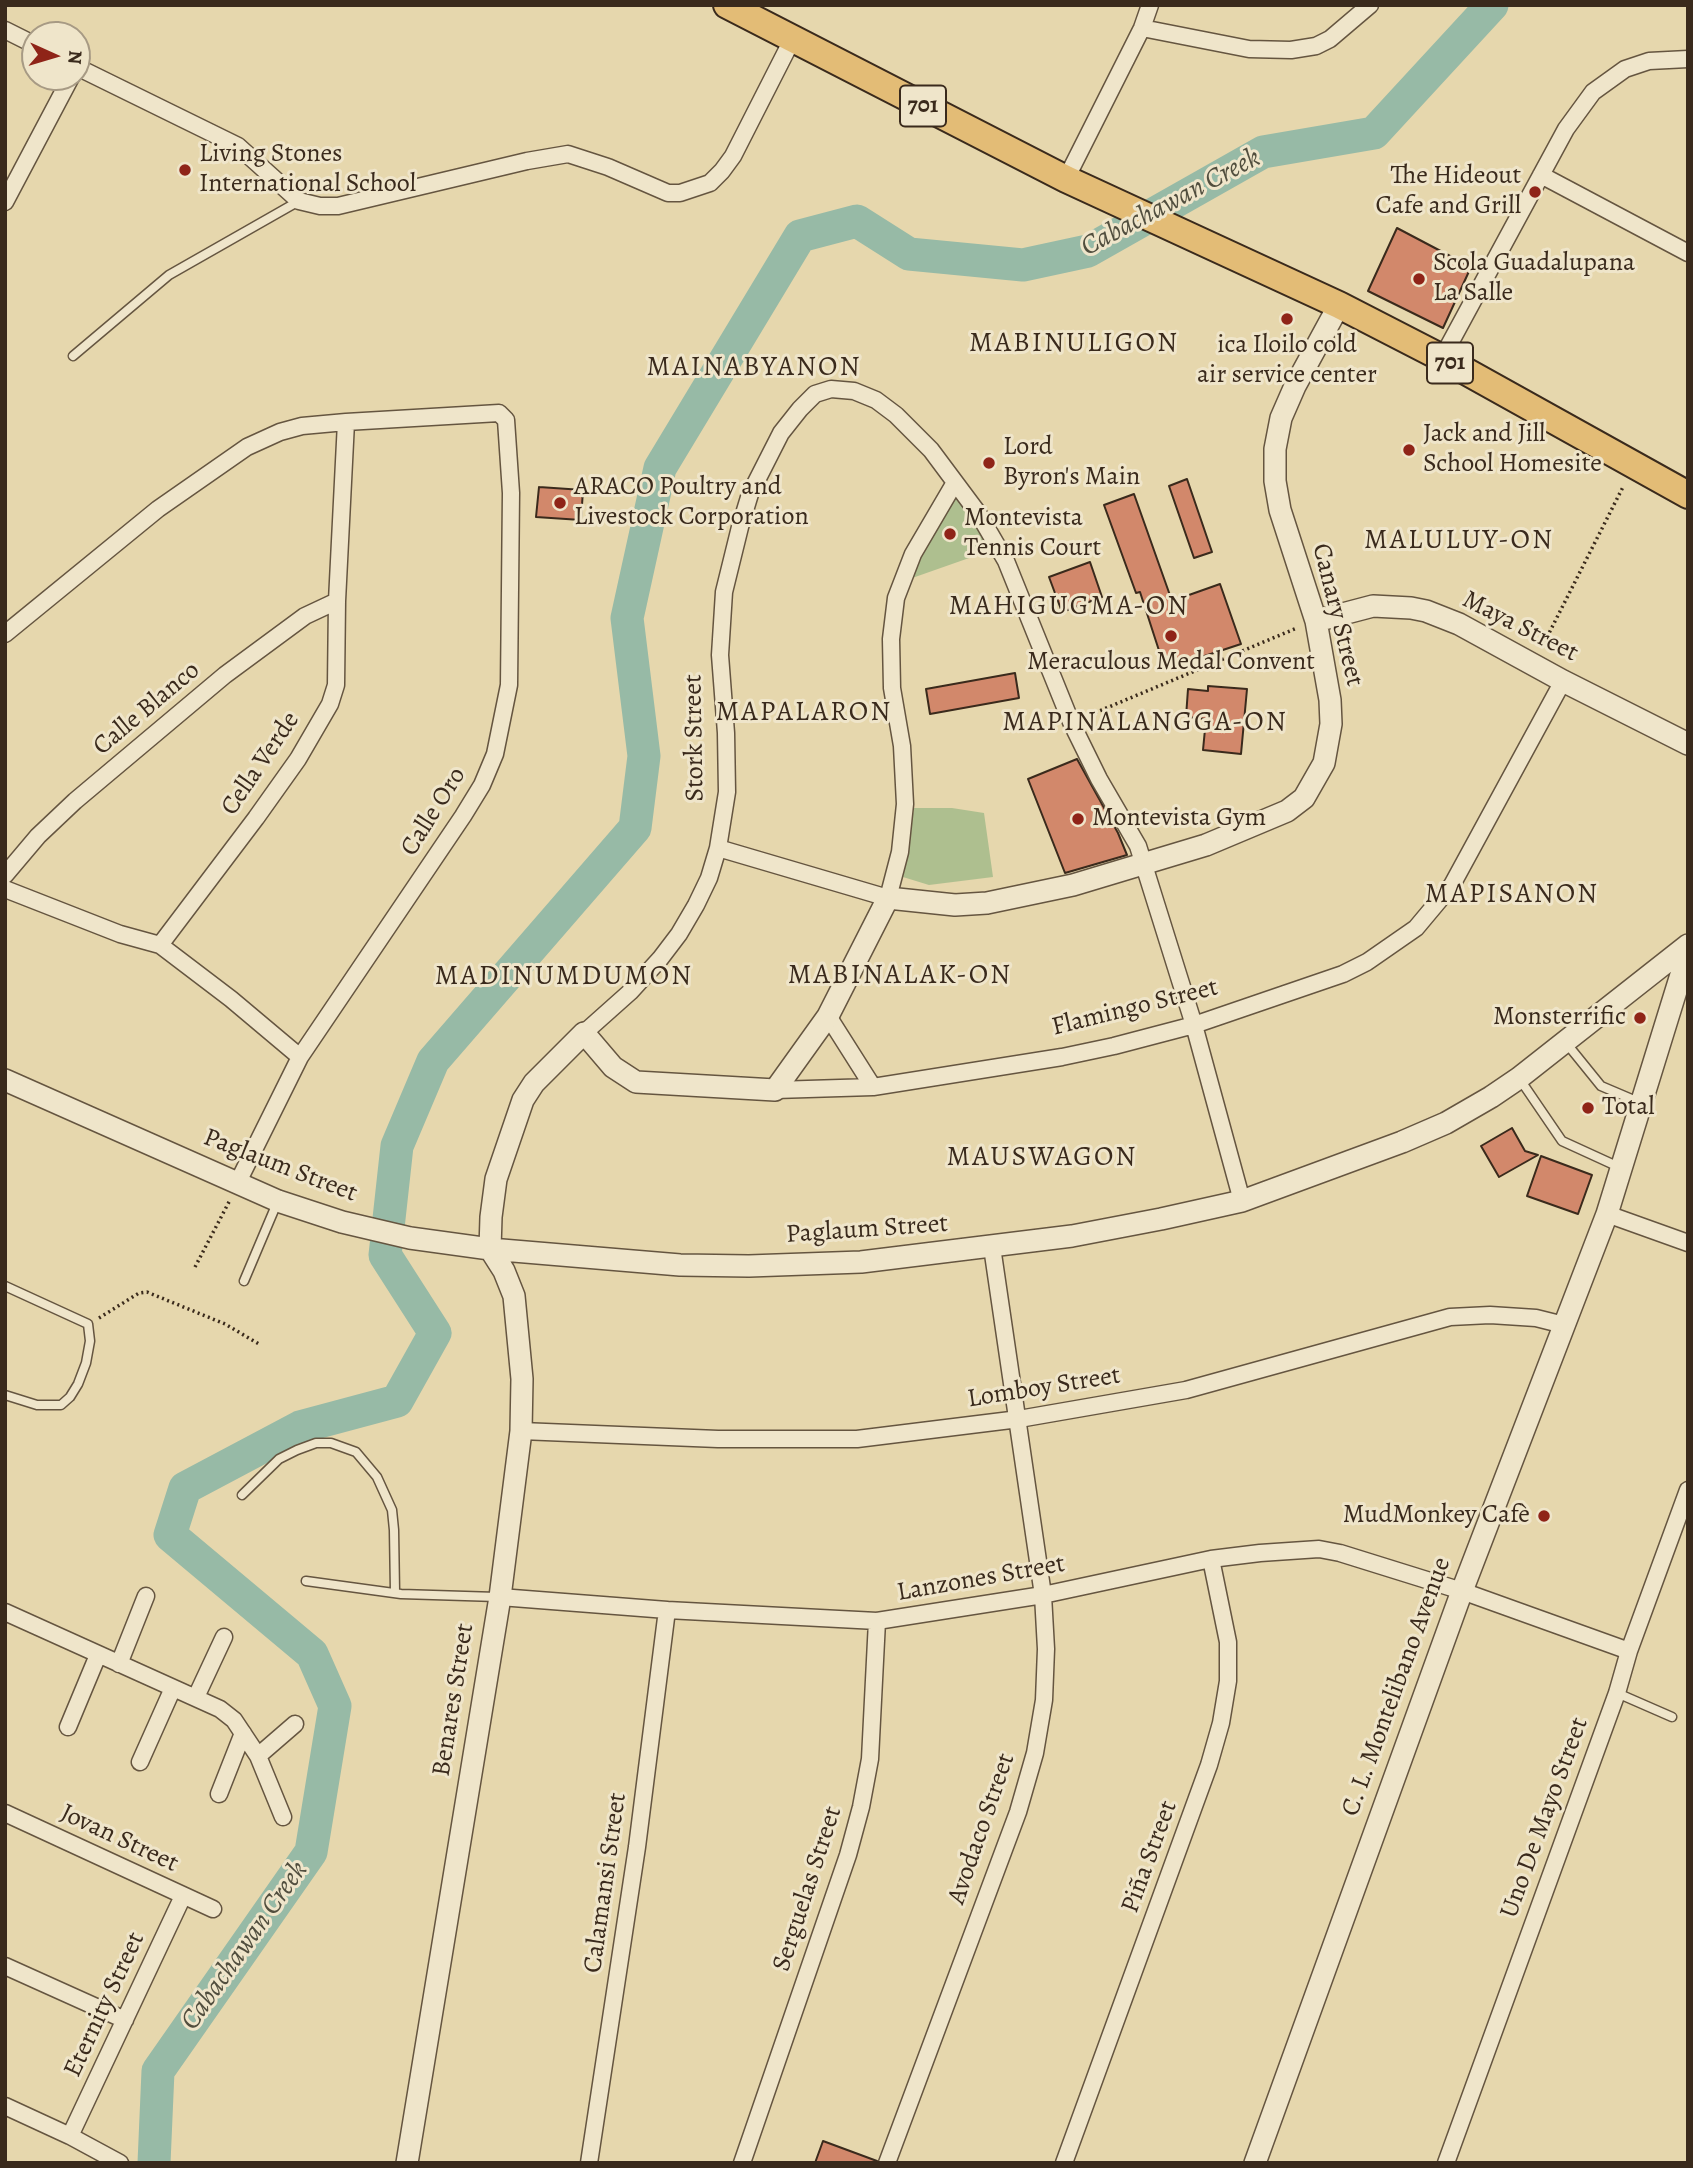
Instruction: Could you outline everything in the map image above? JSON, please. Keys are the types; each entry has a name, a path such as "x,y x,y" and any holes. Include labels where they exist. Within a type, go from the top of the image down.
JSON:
{"main road":[{"name":"701","path":"727,5 1066,179 1339,305 1442,358 1688,495"}],"street":[{"path":"1066,179 1142,28 1150,5"},
{"path":"1142,28 1249,49 1291,50 1316,46 1330,39 1370,5"},
{"path":"5,30 21,38"},
{"path":"91,74 238,146 299,201 320,206 338,206 527,161 568,154 608,167 668,193 680,194 710,183 733,156 792,40"},
{"path":"1442,358 1566,129 1593,92 1625,69 1649,61 1688,59"},
{"path":"5,202 64,91"},
{"path":"1541,175 1688,253"},
{"name":"Canary Street","path":"718,848 888,898 955,905 987,902 1073,885 1144,864 1206,845 1258,824 1287,811 1304,799 1324,764 1331,724 1330,701 1315,621 1280,510 1275,481 1275,449 1281,418 1295,386 1339,305"},
{"name":"Stork Street","path":"490,1249 496,1179 523,1100 534,1083 630,992 660,959 679,934 709,877 718,848 727,792 720,655 724,592 740,527 750,494 781,433 815,394 831,389 854,391 876,400 896,415 931,450 978,513 1006,561 1071,722 1105,790 1132,833 1144,864 1194,1025 1242,1201"},
{"name":"Calle Oro","path":"238,1182 300,1057 482,785 495,754 509,685 511,493 506,420 499,413 346,422"},
{"path":"5,634 158,509 247,447 279,432 302,426 346,422"},
{"name":"Cella Verde","path":"160,945 298,759 330,704 338,668 337,601 346,422"},
{"path":"775,1090 828,1016 888,898 900,852 905,804 902,746 892,688 891,639 896,598 913,554 954,484"},
{"name":"Calle Blanco","path":"5,875 38,836 75,801 225,675 305,616 337,601"},
{"name":"Maya Street","path":"1315,621 1373,606 1411,608 1459,624 1563,681 1688,744"},
{"name":"Flamingo Street","path":"584,1033 613,1067 636,1082 775,1090 873,1087 1062,1057 1194,1025 1343,974 1367,962 1416,928 1452,885 1563,681"},
{"path":"5,889 120,934 160,945 231,999 300,1057"},
{"name":"Paglaum Street","path":"5,1080 278,1201 342,1222 410,1238 490,1249 680,1265 748,1266 861,1262 1072,1236 1242,1201 1435,1128 1519,1078 1688,945"},
{"name":"C. L. Montelibano Avenue","path":"1255,2163 1461,1591 1607,1214 1688,952"},
{"path":"828,1016 873,1087"},
{"path":"1607,1214 1688,1243"},
{"name":"Avodaco Street","path":"887,2163 1018,1812 1035,1753 1044,1700 1046,1649 1043,1595 992,1247"},
{"name":"Benares Street","path":"407,2163 500,1597 521,1431 522,1380 514,1296 490,1249"},
{"name":"Lomboy Street","path":"521,1431 718,1439 856,1439 1019,1419 1186,1390 1450,1317 1490,1315 1536,1318 1564,1325"},
{"name":"Uno De Mayo Street","path":"1446,2163 1688,1490"},
{"name":"Lanzones Street","path":"500,1597 667,1610 877,1621 1043,1595 1211,1559 1319,1549 1340,1553 1461,1591 1629,1651"},
{"name":"Piña Street","path":"1065,2163 1209,1765 1221,1723 1228,1681 1228,1643 1211,1559"},
{"path":"119,1664 146,1596"},
{"name":"Calamansi Street","path":"589,2163 637,1847 667,1610"},
{"path":"5,1612 220,1709 234,1720 258,1756 283,1817"},
{"name":"Serguelas Street","path":"742,2163 848,1855 861,1807 871,1748 877,1621"},
{"path":"197,1697 224,1637"},
{"path":"68,1727 98,1655"},
{"path":"140,1762 173,1688"},
{"path":"258,1756 295,1724"},
{"path":"219,1794 243,1733"},
{"name":"Jovan Street","path":"5,1813 213,1909"},
{"name":"Eternity Street","path":"70,2136 183,1896"},
{"path":"5,1966 125,2020"},
{"path":"5,2106 120,2163"}],"lane":[{"path":"73,356 169,275 299,201"},
{"path":"1566,1042 1601,1086 1641,1103"},
{"path":"1519,1078 1562,1141 1621,1168"},
{"path":"244,1281 278,1201"},
{"path":"5,1286 88,1324 90,1340 86,1363 70,1397 61,1405 37,1405 5,1395"},
{"path":"242,1495 279,1460 297,1450 316,1443 331,1443 356,1452 377,1477 392,1510 395,1592"},
{"path":"306,1581 395,1592 500,1597"},
{"path":"1617,1693 1672,1717"}],"path":[{"path":"1533,665 1633,466"},
{"path":"1071,722 1315,621"},
{"path":"195,1267 238,1182"},
{"path":"88,1324 139,1293 147,1292 225,1324 260,1344"}],"green space":[{"name":"Montevista Tennis Court","path":"955,484 989,551 898,583"},
{"path":"914,808 952,808 984,813 993,877 929,885 903,877"}],"building":[{"name":"Scola Guadalupana La Salle","path":"1397,228 1471,267 1443,328 1368,291"},
{"path":"1187,479 1212,552 1194,558 1169,486"},
{"name":"ARACO Poultry and Livestock Corporation","path":"539,487 583,490 581,520 536,517"},
{"path":"1134,494 1172,601 1220,584 1241,644 1165,669 1140,592 1136,593 1104,505"},
{"path":"1090,562 1102,597 1062,612 1049,577"},
{"path":"1015,673 1019,698 930,714 926,689"},
{"path":"1208,686 1247,689 1241,754 1203,750 1206,719 1186,717 1188,689 1208,691"},
{"name":"Montevista Gym","path":"1077,759 1118,833 1127,855 1065,873 1028,779"},
{"path":"1512,1128 1525,1151 1538,1155 1499,1177 1481,1146"},
{"path":"1541,1156 1592,1175 1578,1214 1527,1196"},
{"path":"823,2141 877,2161 877,2163 815,2163"}],"waterway":[{"name":"Cabachawan Creek","path":"154,2163 158,2071 311,1852 335,1706 312,1654 170,1535 185,1488 300,1427 397,1401 435,1333 385,1255 397,1146 433,1061 635,828 644,756 627,618 660,468 800,236 857,221 909,254 1023,265 1088,251 1263,152 1374,133 1492,5"}],"place":[{"name":"Living Stones International School","path":"185,170"},
{"name":"The Hideout Cafe and Grill","path":"1535,192"},
{"name":"Scola Guadalupana La Salle","path":"1419,279"},
{"name":"ica Iloilo cold air service center","path":"1287,319"},
{"name":"Jack and Jill School Homesite","path":"1409,450"},
{"name":"Lord Byron's Main","path":"989,463"},
{"name":"ARACO Poultry and Livestock Corporation","path":"560,503"},
{"name":"Montevista Tennis Court","path":"950,534"},
{"name":"Meraculous Medal Convent","path":"1171,636"},
{"name":"Montevista Gym","path":"1078,819"},
{"name":"Monsterrific","path":"1640,1018"},
{"name":"Total","path":"1588,1108"},
{"name":"MudMonkey Cafè","path":"1544,1516"}],"district":[{"name":"MABINULIGON","path":"1074,344"},
{"name":"MAINABYANON","path":"754,368"},
{"name":"MALULUY-ON","path":"1459,541"},
{"name":"MAHIGUGMA-ON","path":"1069,607"},
{"name":"MAPALARON","path":"804,713"},
{"name":"MAPINALANGGA-ON","path":"1145,723"},
{"name":"MAPISANON","path":"1512,895"},
{"name":"MABINALAK-ON","path":"900,976"},
{"name":"MADINUMDUMON","path":"564,977"},
{"name":"MAUSWAGON","path":"1042,1158"}]}
